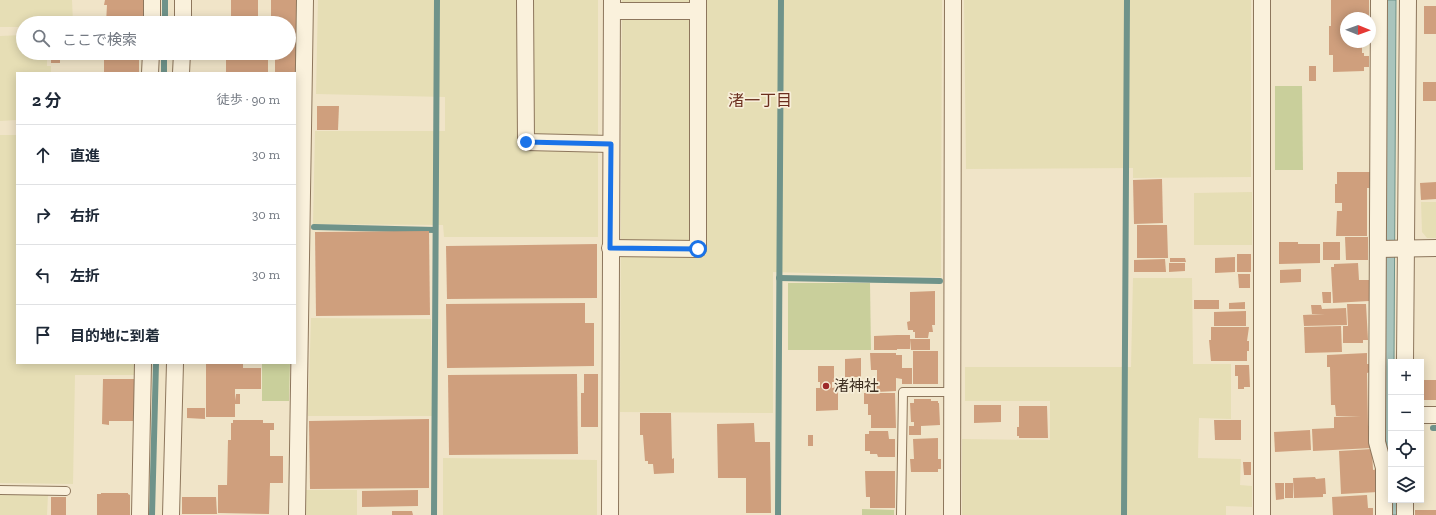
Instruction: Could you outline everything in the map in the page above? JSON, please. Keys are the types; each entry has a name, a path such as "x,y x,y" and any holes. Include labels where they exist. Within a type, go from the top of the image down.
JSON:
{"street":[{"path":"152,0 152,16"},
{"path":"183,0 183,16"},
{"path":"297,515 305,0"},
{"path":"525,0 526,142 611,144"},
{"path":"952,515 953,0"},
{"path":"1262,0 1262,515"},
{"path":"1379,0 1391,248 1405,359"},
{"path":"1384,515 1384,468 1377,442 1408,0"},
{"path":"610,248 698,249 698,5 612,6 610,248 610,515"},
{"path":"150,72 151,60"},
{"path":"182,60 182,72"},
{"path":"1391,248 1436,248"},
{"path":"140,515 143,364"},
{"path":"171,515 175,364"},
{"path":"1424,415 1436,415"},
{"path":"1405,503 1405,515"}],"lane":[{"path":"901,515 903,392 952,392"},
{"path":"0,490 66,491"}],"shaded area":[{"path":"0,0 72,0 73,16 16,16 16,27 0,27"},
{"path":"318,0 598,0 598,237 444,237 443,225 313,224 315,131 445,131 445,97 316,94"},
{"path":"622,0 942,0 941,277 773,272 773,413 620,412"},
{"path":"964,0 1251,0 1251,177 1133,178 1133,168 966,169"},
{"path":"16,35 16,60 47,60 47,66 51,66 51,72 16,72 16,120 0,121 0,36"},
{"path":"0,135 16,135 16,364 137,364 137,375 75,375 73,484 0,483"},
{"path":"1252,192 1252,245 1194,245 1194,193"},
{"path":"1421,202 1436,202 1436,238 1427,238 1422,232"},
{"path":"1133,278 1192,278 1193,364 1231,364 1231,419 1199,418 1198,458 1241,459 1240,485 1252,486 1252,507 1226,506 1226,515 962,515 962,439 1050,440 1050,401 965,401 965,367 1131,367"},
{"path":"311,318 431,319 432,416 308,416"},
{"path":"443,458 597,460 597,515 443,515"},
{"path":"306,490 357,490 357,515 305,515"},
{"path":"0,495 48,495 47,515 0,515"}],"green space":[{"path":"1275,86 1302,86 1303,170 1275,170"},
{"path":"788,283 870,283 871,350 788,350"},
{"path":"262,364 290,364 289,401 262,401"},
{"path":"862,509 894,510 894,515 862,515"}],"water":[{"path":"1386,0 1396,0 1394,359 1388,359 1388,456 1383,424"},
{"path":"1388,456 1388,503 1399,503 1399,515 1387,515"}],"building":[{"path":"105,0 145,0 147,16 106,16 107,5 104,5"},
{"path":"231,0 258,0 258,16 231,16"},
{"path":"271,0 297,0 297,39 296,16 271,16"},
{"path":"1331,0 1369,0 1369,12 1340,12 1340,48 1362,48 1362,53 1364,53 1364,56 1369,56 1369,67 1364,67 1364,71 1333,72 1333,55 1329,55 1329,26 1331,26"},
{"path":"1424,6 1436,6 1436,34 1424,34"},
{"path":"297,42 297,74 296,72 275,72 275,60 296,60"},
{"path":"51,60 60,60 60,63 51,63"},
{"path":"104,60 139,60 139,72 104,72"},
{"path":"226,60 268,60 268,72 226,72"},
{"path":"1309,66 1316,66 1316,81 1309,81"},
{"path":"1423,82 1436,82 1436,101 1423,101"},
{"path":"317,106 339,106 338,130 317,130"},
{"path":"1337,172 1370,172 1370,188 1367,188 1367,236 1336,236 1337,211 1342,211 1342,203 1335,203 1335,184 1337,184"},
{"path":"1162,179 1163,223 1134,224 1133,180"},
{"path":"1436,182 1436,199 1421,200 1420,183"},
{"path":"1137,225 1167,225 1168,258 1137,258"},
{"path":"429,231 430,315 316,316 315,232"},
{"path":"1345,237 1368,237 1368,260 1346,260"},
{"path":"1279,242 1320,244 1320,263 1279,264"},
{"path":"1323,242 1340,242 1340,260 1323,260"},
{"path":"597,244 597,298 447,299 446,246"},
{"path":"1237,254 1251,254 1251,272 1237,272"},
{"path":"1235,257 1235,272 1215,273 1215,258"},
{"path":"1170,258 1185,258 1186,262 1170,262"},
{"path":"1165,259 1166,272 1134,272 1134,260"},
{"path":"1169,263 1185,263 1185,271 1169,272"},
{"path":"1358,263 1359,280 1369,280 1369,301 1333,303 1331,267 1334,267 1334,264"},
{"path":"1301,269 1301,282 1280,283 1280,270"},
{"path":"1238,274 1250,274 1250,288 1239,288"},
{"path":"935,291 935,325 932,325 933,332 929,332 928,338 915,338 915,332 913,332 913,330 908,330 907,322 910,321 910,292"},
{"path":"1322,292 1331,292 1331,303 1323,303"},
{"path":"1194,300 1219,300 1219,309 1194,309"},
{"path":"1245,302 1245,309 1229,309 1229,303"},
{"path":"585,303 585,323 594,323 594,366 447,368 446,304"},
{"path":"1347,304 1366,304 1368,340 1363,340 1363,343 1343,343 1343,326 1348,326"},
{"path":"1311,305 1321,305 1322,309 1346,308 1347,325 1304,326 1303,315 1325,314 1312,314"},
{"path":"1246,311 1246,326 1214,326 1214,312"},
{"path":"1341,326 1342,352 1305,353 1304,327"},
{"path":"1211,327 1249,327 1247,341 1249,341 1249,351 1247,351 1247,361 1211,361 1209,340 1211,340"},
{"path":"910,335 910,349 874,350 874,336"},
{"path":"910,339 930,339 930,350 911,350"},
{"path":"913,351 938,351 938,384 913,384"},
{"path":"870,353 896,353 896,355 902,355 902,379 896,378 896,391 877,392 877,390 875,390 874,382 877,381 877,370 871,370"},
{"path":"1367,353 1367,364 1370,364 1370,372 1367,373 1368,426 1371,426 1372,448 1313,451 1312,429 1334,428 1334,417 1361,416 1336,416 1335,405 1331,405 1330,367 1327,367 1327,355"},
{"path":"861,358 861,377 845,377 845,359"},
{"path":"206,364 243,364 243,368 261,368 261,389 235,389 235,401 236,394 240,394 240,404 235,404 235,417 206,417"},
{"path":"1235,365 1249,365 1250,387 1238,389 1238,376 1235,376"},
{"path":"818,366 834,366 834,382 832,382 832,388 838,387 838,410 816,411 816,388 820,388 820,382 818,382"},
{"path":"902,368 912,368 912,384 902,384"},
{"path":"577,374 578,454 449,455 448,375"},
{"path":"584,374 598,374 598,427 581,427 581,393 584,393"},
{"path":"103,379 136,379 135,421 109,421 109,425 102,424"},
{"path":"1424,380 1436,380 1436,400 1424,400"},
{"path":"864,393 895,393 896,428 871,428 871,415 868,415 868,404 864,404"},
{"path":"914,399 931,399 931,401 938,401 940,425 921,426 921,435 909,435 909,426 914,426 914,422 911,422 910,403 914,403"},
{"path":"974,405 1001,405 1001,422 974,423"},
{"path":"1019,406 1047,406 1048,438 1019,438 1019,436 1017,436 1017,427 1019,427"},
{"path":"187,408 205,408 205,419 187,418"},
{"path":"640,413 671,413 672,459 674,458 674,473 654,474 653,464 648,464 648,461 645,461 643,435 640,435"},
{"path":"429,419 429,488 310,489 309,421"},
{"path":"233,420 263,420 263,423 274,423 274,430 270,430 270,456 283,456 283,483 270,483 269,514 218,513 218,485 227,485 228,440 231,440 231,423 233,423"},
{"path":"1214,420 1241,420 1241,440 1215,440"},
{"path":"754,423 755,442 770,442 771,513 746,513 746,478 718,478 717,424"},
{"path":"1310,430 1311,450 1275,452 1274,432"},
{"path":"869,431 888,431 889,439 895,439 895,457 878,457 877,454 870,454 870,451 865,451 865,434 869,434"},
{"path":"808,435 813,435 813,446 808,446"},
{"path":"938,438 938,459 941,459 941,469 938,469 938,472 911,472 910,459 914,459 913,439"},
{"path":"1372,449 1373,470 1377,469 1378,492 1341,494 1339,451"},
{"path":"1243,462 1251,462 1251,475 1244,475"},
{"path":"865,471 895,471 895,508 870,508 870,497 866,497"},
{"path":"1315,477 1316,479 1325,478 1326,494 1323,494 1323,497 1294,498 1293,478"},
{"path":"1275,483 1284,483 1284,499 1276,500"},
{"path":"1285,483 1293,483 1293,498 1285,498"},
{"path":"418,490 418,506 362,507 362,491"},
{"path":"128,493 130,495 130,515 97,515 97,494"},
{"path":"1367,495 1368,508 1373,508 1373,515 1333,515 1332,497"},
{"path":"51,497 66,497 66,515 51,515"},
{"path":"182,497 216,497 217,514 182,514"},
{"path":"1415,510 1436,510 1436,515 1415,515"},
{"path":"392,511 412,511 413,515 392,515"}],"waterway":[{"path":"165,0 165,16"},
{"path":"434,515 437,0"},
{"path":"778,515 781,0"},
{"path":"1124,515 1127,0"},
{"path":"164,60 164,72"},
{"path":"314,227 435,230"},
{"path":"779,278 940,281"},
{"path":"152,515 156,364"}],"place":[{"name":"渚神社","path":"826,386"}],"district":[{"name":"渚一丁目","path":"760,100"}],"route":[{"path":"526,142 611,144 610,248 698,249"}]}
